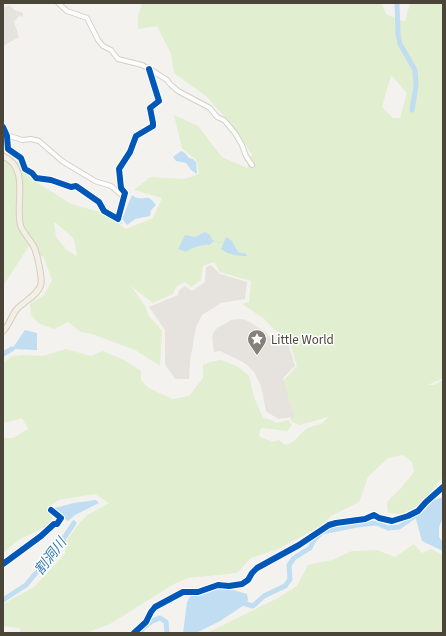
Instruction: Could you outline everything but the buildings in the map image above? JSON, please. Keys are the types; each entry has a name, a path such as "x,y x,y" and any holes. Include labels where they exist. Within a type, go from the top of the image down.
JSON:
{"main road":[{"path":"3,156 13,163 17,172 21,194 21,226 34,247 41,284 37,291 16,310 3,332"}],"street":[{"path":"58,3 66,11 87,18 98,40 111,50 118,59 142,65 167,80 178,91 210,108 217,117 224,120 234,133 252,165"},
{"path":"3,127 8,135 8,149 21,158 25,169 32,172 36,178 51,180 71,187 76,186 98,202 104,211 118,219 125,193 121,188 119,169 130,152 136,136 153,126 154,124 150,108 160,101 149,69"},
{"path":"8,135 22,140 32,139 39,141 62,161 95,181 111,186 124,197"},
{"path":"134,633 146,622 150,612 155,607 182,592 198,592 218,585 229,586 242,584 248,580 256,568 299,545 329,525 336,522 365,519 374,515 379,518 392,521 402,518 418,511 443,487"},
{"path":"3,564 54,524 58,524 61,521 61,518 51,510"}],"green space":[{"path":"142,3 382,3 386,14 405,22 410,3 443,3 443,378 428,385 434,385 443,380 443,477 420,505 402,514 388,513 387,502 414,472 412,462 403,455 388,458 368,477 359,502 331,516 321,526 278,549 251,558 237,573 188,578 174,584 110,624 86,633 20,633 20,628 3,626 3,604 34,587 65,554 67,540 86,516 109,503 95,494 58,500 47,509 52,515 52,522 20,539 3,553 3,438 13,438 28,429 22,418 3,423 3,363 12,356 43,356 66,349 91,356 103,351 124,360 141,371 141,380 149,388 172,399 189,396 203,378 203,365 221,360 237,366 249,376 254,397 263,418 277,423 288,420 292,425 287,431 262,428 259,436 272,442 279,440 285,445 289,444 301,433 310,427 319,425 328,417 300,425 291,421 282,382 297,366 287,335 284,336 263,318 242,304 249,302 251,281 220,272 214,262 203,266 201,280 191,287 185,282 176,287 173,294 153,303 131,286 144,304 149,316 162,331 160,366 135,350 92,334 81,332 68,322 54,329 38,323 31,315 30,304 44,295 52,280 44,258 29,246 3,286 3,152 13,158 38,183 71,204 104,213 126,229 153,218 162,198 134,190 150,177 184,179 199,174 196,160 182,148 174,115 198,126 222,157 247,168 252,154 232,125 206,96 174,73 171,54 157,26 138,29 138,15","holes":["391,75 407,93 400,118 393,118 382,107","54,222 74,239 77,256 67,250 56,237"]},
{"path":"414,544 422,553 431,549 443,555 443,633 207,633 278,598 297,586 308,565 332,560 352,551 377,550 395,557"}],"shaded area":[{"path":"9,5 16,11 23,13 23,17 19,16 14,22 19,37 3,46 3,8"},
{"path":"211,265 220,274 247,282 245,299 221,303 202,315 196,327 190,361 189,379 175,379 165,364 165,330 149,307 178,295 179,290 185,286 192,291 205,282 206,267"},
{"path":"231,320 246,320 264,331 279,346 288,343 295,366 283,378 294,417 278,419 266,411 261,386 254,372 241,361 220,351 214,352 212,338 216,329"}],"water":[{"path":"181,151 196,162 197,174 191,170 186,163 176,161 173,157"},
{"path":"132,195 137,198 149,198 156,205 151,210 150,216 135,219 127,225 122,219"},
{"path":"205,232 210,235 212,240 222,243 214,241 209,245 197,247 186,252 178,249 185,235 195,237"},
{"path":"226,237 232,241 238,252 246,254 247,256 234,255 221,249"},
{"path":"25,330 37,333 37,350 12,349"},
{"path":"443,497 443,518 439,527 439,537 443,542 443,551 422,541 415,516 426,509 430,501"},
{"path":"96,500 99,503 75,515 68,521 51,509 74,503"},
{"path":"223,587 247,594 248,600 246,604 220,621 196,633 183,633 187,602 190,597 193,594 203,593"}],"waterway":[{"path":"397,3 398,34 400,44 415,70 416,86 412,110"},
{"path":"3,123 8,134"},
{"path":"27,167 34,172"},
{"path":"60,185 66,187"},
{"path":"119,220 122,224"},
{"path":"3,354 12,349"},
{"path":"246,604 253,606 264,596 285,586 290,579 289,565 294,558 310,548 314,540 322,532 357,525 377,523 388,528 399,527 415,516 421,515"},
{"name":"割洞川","path":"3,600 26,585 36,573 44,568 74,523"},
{"path":"140,633 148,624 160,618 166,622 167,633"}],"cycle path":[{"path":"3,127 7,136 8,149 21,158 25,169 32,173 36,178 51,180 71,187 76,186 99,202 104,211 118,219 125,193 121,188 119,169 130,152 136,136 153,126 150,108 159,101 149,69"},
{"path":"134,633 146,622 155,607 183,592 198,592 218,585 229,586 242,584 248,580 257,568 299,545 329,525 365,519 374,515 379,518 392,521 408,516 418,511 443,487"},
{"path":"3,564 41,536 54,524 57,524 61,518 51,510"}],"place":[{"name":"Little World","path":"257,356"}]}
